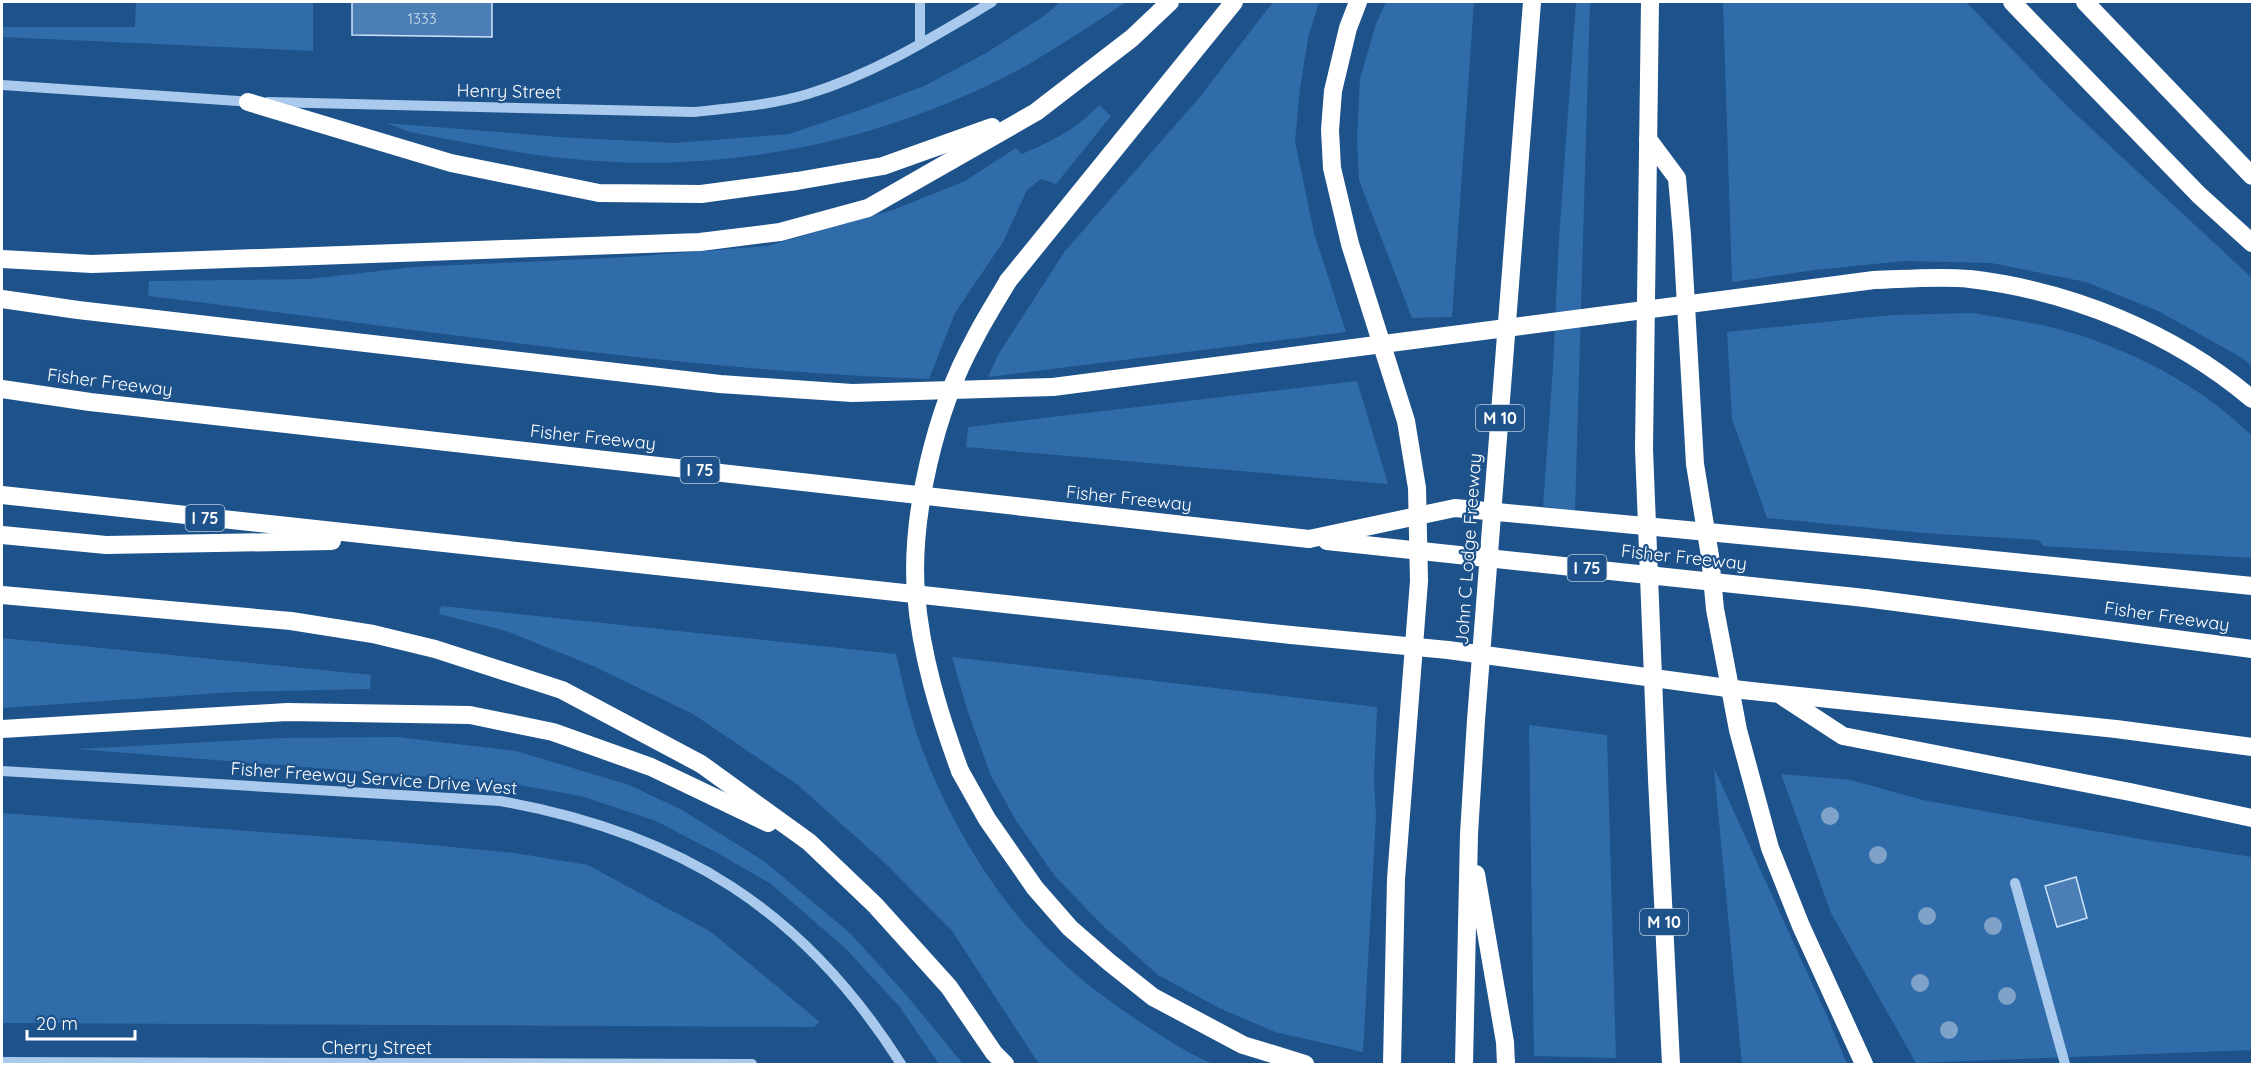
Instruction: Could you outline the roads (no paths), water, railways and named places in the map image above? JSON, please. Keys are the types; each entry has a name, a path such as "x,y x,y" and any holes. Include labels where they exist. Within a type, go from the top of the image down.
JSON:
{"highway":[{"path":"2,259 92,264 700,242 780,232 868,208 1036,112 1131,38 1170,2"},
{"path":"1234,2 1008,281 973,340 955,379 939,426 925,483 917,542 916,593 922,643 939,714 960,771 987,819 1035,888 1070,928 1153,997 1243,1045 1305,1065"},
{"path":"1358,2 1348,28 1333,91 1330,130 1332,168 1350,244 1406,421 1417,488 1419,581 1396,879 1392,1065"},
{"name":"John C Lodge Freeway","path":"1464,1065 1469,834 1476,720 1532,2"},
{"name":"M 10","path":"1650,2 1644,449 1671,1065"},
{"path":"2012,2 2199,195 2253,243"},
{"path":"2085,2 2253,176"},
{"path":"248,102 451,163 599,193 701,194 883,166 1036,112"},
{"path":"1648,139 1677,178 1695,464 1710,556 1715,609 1738,730 1770,848 1801,926 1864,1065"},
{"path":"2,299 113,314 720,384 852,393 1053,387 1874,280 1970,279 2061,298 2105,313 2151,333 2190,354 2253,399"},
{"name":"Fisher Freeway","path":"2,389 90,402 1309,539 1865,598 2253,649"},
{"name":"I 75","path":"2,495 1448,650 1742,690 2116,729 2253,747"},
{"path":"1309,539 1455,508 2253,586"},
{"path":"2,535 106,545 408,540"},
{"path":"2,595 291,621 374,634 496,667 562,690 701,764 809,842 874,905 949,987 999,1061"},
{"path":"1778,694 1843,736 2253,818"},
{"path":"2,729 287,712 470,715 553,732 651,767 809,842"},
{"path":"1469,834 1505,1042 1506,1065"}],"street":[{"path":"920,2 920,44"},
{"name":"Henry Street","path":"2,85 248,102 694,112 751,106 807,94 860,75 993,2"},
{"name":"Fisher Freeway Service Drive West","path":"2,771 500,801 543,808 588,821 631,836 686,860 734,887 768,911 799,937 828,967 875,1023 901,1065"},
{"path":"2015,883 2065,1065"},
{"name":"Cherry Street","path":"2,1062 752,1065"}]}
